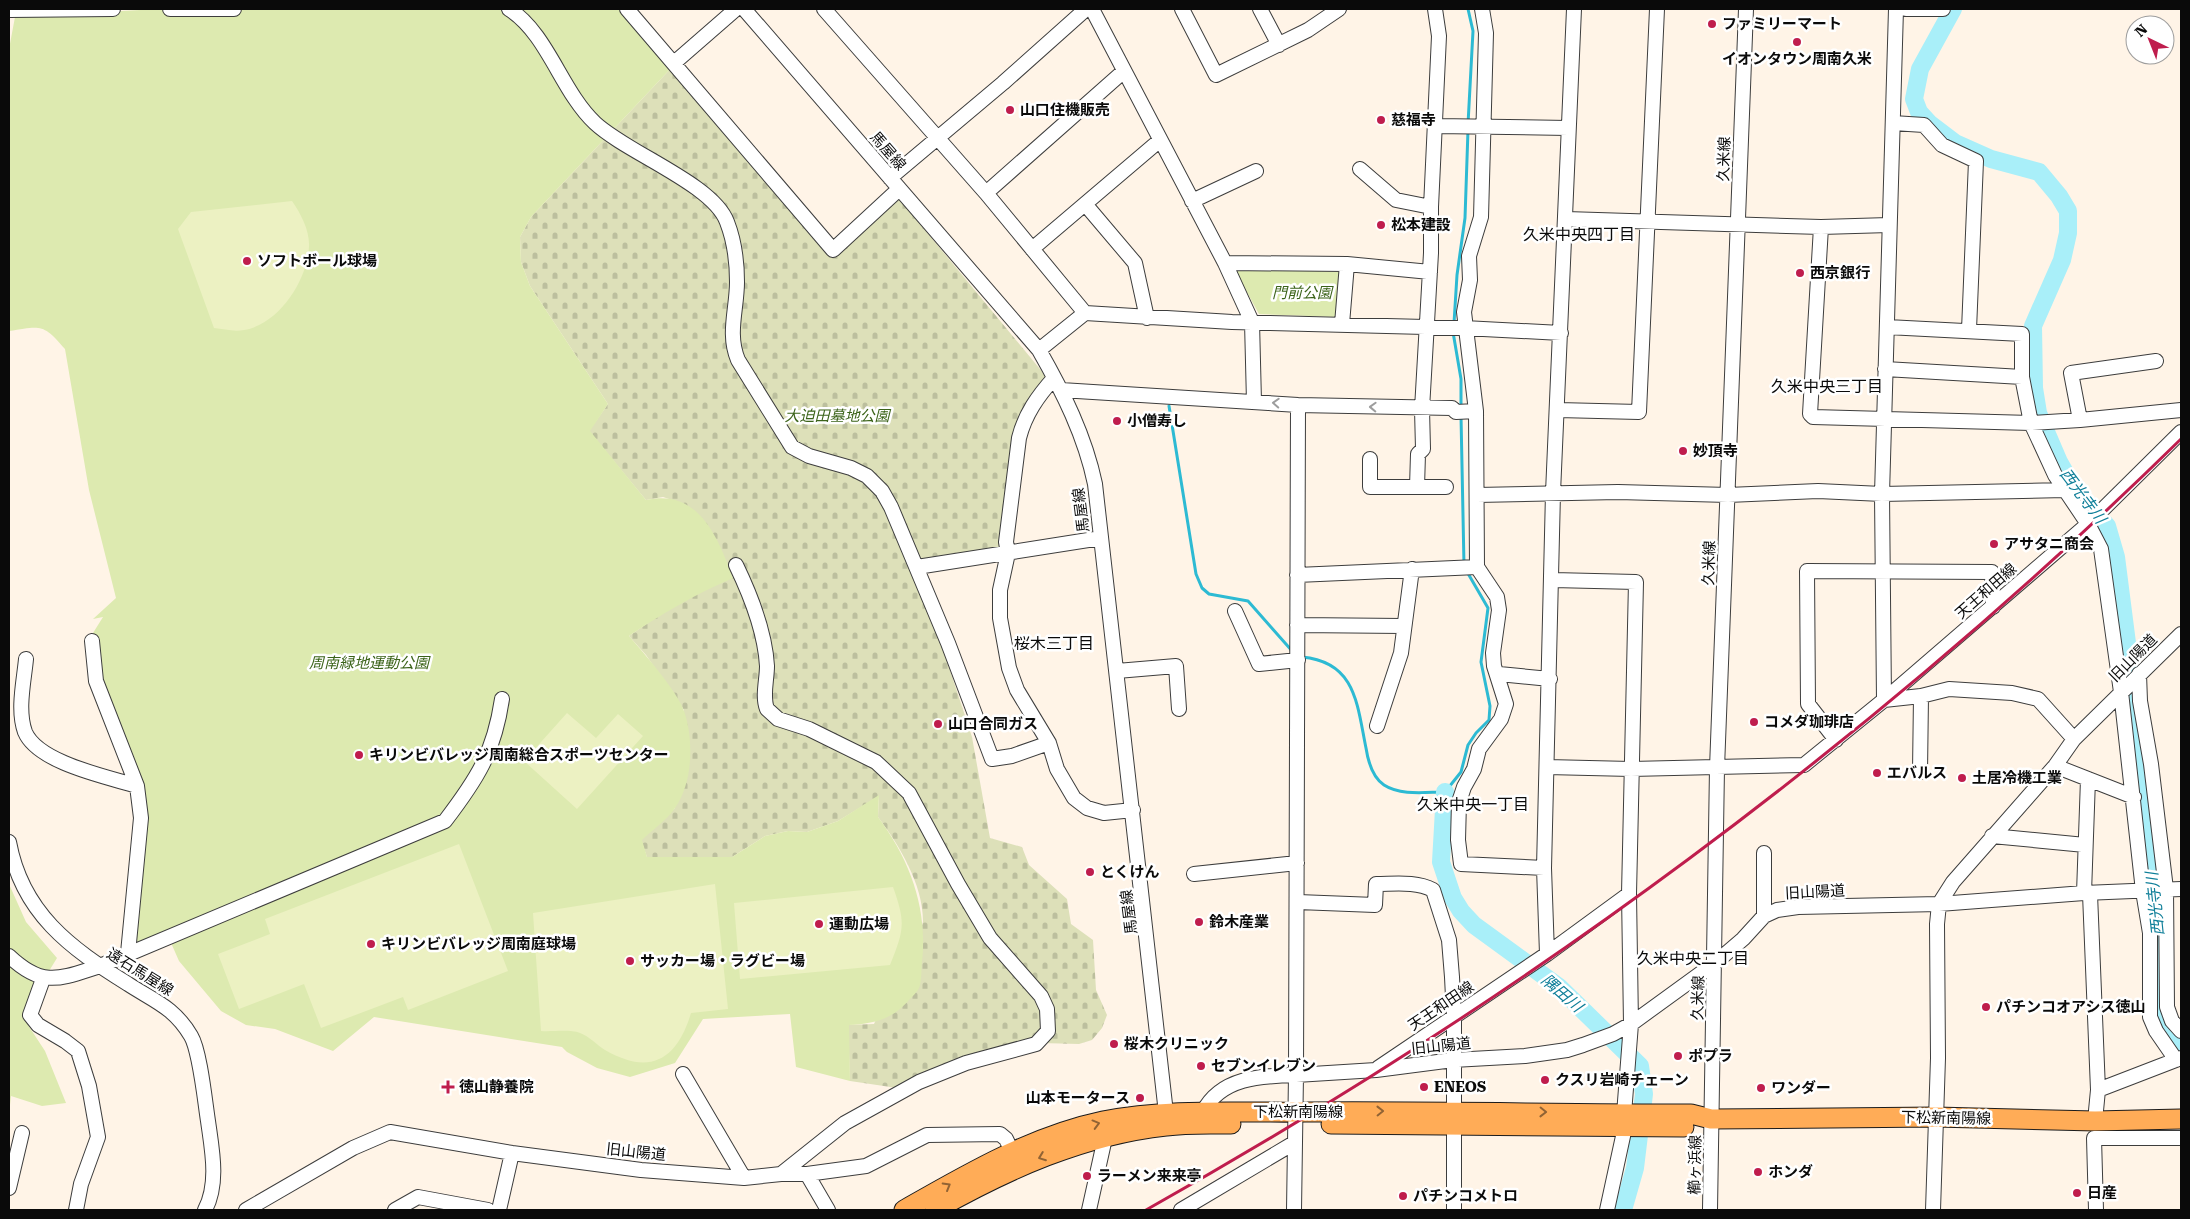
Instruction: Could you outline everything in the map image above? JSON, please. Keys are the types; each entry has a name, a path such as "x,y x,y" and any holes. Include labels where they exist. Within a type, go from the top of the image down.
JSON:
{"main road":[{"name":"下松新南陽線","path":"904,1210 966,1174 1016,1159 1105,1138 1167,1119 1203,1112 1295,1118"},
{"name":"下松新南陽線","path":"936,1210 1016,1159 1102,1122 1167,1119 1295,1118 1633,1120 1691,1114 1711,1119 1936,1117 2095,1121 2181,1119"}],"street":[{"path":"9,10 113,9"},
{"path":"170,9 234,9"},
{"path":"509,9 534,35 578,103 595,123 706,194 722,211 730,231 736,268 732,333 734,351 738,360 792,447 809,456 851,468 876,483 891,507 917,568 992,759 1012,756 1049,743"},
{"path":"627,9 833,250 936,138 1003,83 1086,9"},
{"path":"674,63 736,9"},
{"name":"馬屋線","path":"744,9 1039,350 1058,384 1090,458 1133,810 1167,1119"},
{"path":"824,9 986,193 1085,313"},
{"path":"1092,9 1159,141 1225,263 1252,322 1254,402"},
{"path":"1182,9 1216,75 1308,30 1339,9"},
{"path":"1260,9 1279,45"},
{"path":"1417,486 1418,454 1423,449 1422,409 1436,126 1439,36 1436,9"},
{"path":"1482,9 1486,33 1481,217 1469,256 1470,280 1464,312 1464,328 1476,411 1477,567 1497,597 1499,610 1493,653 1494,666 1506,704 1502,719 1480,749 1474,769 1464,786 1459,802 1458,840 1461,864 1544,868"},
{"path":"1547,954 1544,868 1554,493 1574,9"},
{"path":"1558,410 1639,412 1649,222 1656,9"},
{"name":"久米線","path":"1711,1119 1717,768 1746,9"},
{"path":"1896,9 1882,494 1884,700 1921,696 1949,689 2012,692 2038,699 2074,738"},
{"path":"1906,9 1943,9"},
{"path":"986,193 1124,71"},
{"path":"1893,124 1924,125 1942,145 1976,161 1969,330"},
{"path":"1436,126 1568,128"},
{"path":"1032,250 1159,141"},
{"path":"1360,169 1396,200 1431,207"},
{"path":"1192,201 1256,171"},
{"path":"1085,204 1136,263 1147,318"},
{"path":"1566,219 1821,227 1889,225"},
{"path":"1821,227 1810,414 1814,417 1885,417 2031,423 2181,410"},
{"path":"1225,263 1347,264 1430,272"},
{"path":"1342,324 1347,264"},
{"path":"1039,350 1085,313 1147,318 1561,333"},
{"path":"1887,327 2022,334 2022,377 2031,423 2055,475 2088,524 2102,549 2134,797 2143,891 2150,933 2150,1017 2179,1059 2098,1090"},
{"path":"2080,420 2071,373 2156,361"},
{"path":"1885,370 2022,377"},
{"path":"1133,810 1104,813 1087,808 1068,790 1056,769 1049,743 1017,690 1006,651 1000,618 1000,590 1008,553 1006,542 1022,426 1036,399 1058,384 1298,405 1422,409 1452,408 1456,412 1476,411"},
{"path":"1294,1210 1298,902 1298,405"},
{"name":"天王和田線","path":"1717,768 1804,765 1884,700 2088,524 2181,432"},
{"path":"1370,459 1370,487 1446,487"},
{"path":"1477,495 1618,492 1728,495 1818,492 1882,494 2065,490"},
{"path":"917,568 1101,538"},
{"path":"736,565 749,594 763,640 767,667 767,709 778,719 809,729 876,762 909,793 975,915 990,938 1040,996 1047,1009 1048,1032 1036,1044 966,1063 919,1082 845,1123 781,1174"},
{"path":"1297,575 1477,567"},
{"path":"1377,726 1400,653 1402,626 1412,569"},
{"path":"1836,740 1808,704 1807,571 1992,572 1993,607"},
{"path":"1553,580 1636,582 1629,894 1633,1120 1608,1210"},
{"path":"1235,611 1259,664 1298,660"},
{"path":"1297,625 1402,626"},
{"name":"旧山陽道","path":"1376,1070 1453,1060 1525,1056 1567,1050 1613,1034 1630,1024 1715,963 1743,939 1764,916 1776,910 1939,904 1953,882 2055,766 2074,738 2181,634"},
{"path":"92,641 96,681 137,786 141,818 128,953"},
{"path":"26,659 22,706 26,732 39,748 60,761 137,786"},
{"path":"1116,671 1176,666 1179,709"},
{"path":"1498,674 1550,678"},
{"path":"2139,674 2140,701 2152,764 2166,889 2167,1007 2172,1021 2181,1031"},
{"path":"1920,772 1921,696"},
{"path":"9,956 22,968 43,978 65,977 100,966 445,821 474,782 487,759 498,723 502,699"},
{"path":"2055,766 2134,797"},
{"path":"1547,767 1631,769 1717,768"},
{"path":"2088,779 2085,846 2098,1090 2095,1121"},
{"path":"1992,836 2085,846"},
{"name":"遠石馬屋線","path":"9,842 13,864 40,916 74,948 168,1007 192,1037 201,1076 214,1179 205,1210"},
{"path":"1764,852 1764,916"},
{"path":"1194,874 1297,863"},
{"path":"1298,902 1375,905 1376,884 1414,884 1433,890 1449,940 1454,1017 1454,1210"},
{"path":"1933,1210 1939,904 2087,893 2181,889"},
{"name":"天王和田線","path":"1376,1070 1547,954 1629,894"},
{"path":"43,978 30,1015 38,1025 65,1041 78,1052 89,1086 98,1137 81,1184 76,1210"},
{"path":"1203,1112 1210,1098 1236,1083 1257,1077 1376,1070"},
{"path":"683,1074 744,1178"},
{"name":"櫛ヶ浜線","path":"1710,1210 1711,1119"},
{"name":"旧山陽道","path":"246,1210 353,1148 390,1132 512,1153 641,1170 744,1178 781,1174 807,1174 866,1166 927,1135 1000,1134 1006,1139 1016,1159"},
{"path":"9,1188 22,1133"},
{"path":"1089,1210 1105,1138"},
{"path":"2096,1210 2094,1138 2181,1138"},
{"path":"1181,1210 1294,1143"},
{"path":"499,1210 512,1153"},
{"path":"807,1174 828,1210"},
{"path":"396,1210 418,1197 488,1210"}],"green space":[{"name":"周南緑地運動公園","path":"158,9 628,9 674,65 531,217 520,237 521,262 530,286 608,404 590,431 646,500 664,498 680,502 693,509 704,520 721,547 733,578 680,604 629,636 675,694 684,711 689,734 690,761 681,798 664,821 642,840 647,857 732,857 765,836 788,831 807,832 838,821 879,795 878,817 908,868 919,904 923,942 921,979 917,991 896,1012 874,1022 849,1025 850,1081 796,1067 790,1014 703,1019 675,1063 630,1077 597,1068 567,1052 562,1047 374,1017 333,1051 275,1029 246,1025 221,1011 179,961 168,936 129,953 141,820 95,680 93,633 103,617 93,619 116,598 89,490 65,349 41,328 9,331 9,49 15,17"},
{"name":"大迫田墓地公園","path":"674,65 831,250 896,195 1049,380 1031,397 1006,551 915,564 972,737 990,838 1022,847 1029,865 1067,899 1071,924 1093,940 1096,990 1107,1015 1102,1028 1092,1040 1079,1044 1040,1043 904,1089 850,1081 848,1025 874,1024 909,954 923,921 919,893 914,879 901,852 878,817 879,796 838,821 807,832 788,831 765,836 732,857 647,857 641,840 675,808 684,710 646,655 629,636 665,611 701,591 733,577 684,504 663,497 646,500 589,431 608,404 530,286 521,262 520,237 531,217"},
{"name":"ソフトボール球場","path":"292,201 299,211 309,241 307,260 297,287 279,310 257,326 240,331 214,328 178,229 191,212"},
{"name":"門前公園","path":"1233,267 1340,272 1336,317 1259,314"},
{"path":"567,713 596,738 618,714 643,736 577,809 524,761"},
{"name":"キリンビバレッジ周南庭球場","path":"459,844 508,971 408,1010 403,997 321,1028 304,984 239,1009 218,954 270,934 265,919"},
{"path":"9,884 26,922 57,958 27,1007 28,1025 45,1051 66,1103 42,1106 11,1096 9,1114"},
{"name":"サッカー場・ラグビー場","path":"715,884 728,1009 691,1013 678,1042 670,1052 660,1059 648,1062 635,1062 621,1058 580,1033 541,1031 533,913"},
{"name":"運動広場","path":"893,887 900,909 902,926 890,965 740,979 734,903"}],"waterway":[{"path":"1468,9 1473,31 1468,124"},
{"name":"西光寺川","path":"1953,9 1920,69 1914,99 1919,112 1930,124 1955,143 1991,159 2039,172 2059,196 2068,211 2068,233 2062,260 2033,326 2034,388 2038,413 2059,462 2072,485 2107,526 2116,557 2128,651 2135,752 2159,926 2157,1008 2181,1050"},
{"path":"1454,323 1457,275 1465,218 1468,130"},
{"path":"1453,332 1461,379 1461,407"},
{"path":"1169,406 1196,574 1202,588 1209,594 1248,601 1293,652"},
{"path":"1461,416 1464,565"},
{"path":"1302,657 1320,661 1334,667 1344,676 1356,701 1369,763 1380,782 1398,791 1445,792 1461,772 1468,745 1476,733 1489,720 1490,706 1481,662 1488,608 1466,570"},
{"name":"隅田川","path":"1445,792 1441,862 1453,898 1461,911 1474,925 1559,987 1640,1066 1644,1094 1635,1168 1623,1210"}],"railway":[{"path":"1146,1210 1286,1129 1423,1043 1557,953 1689,859 1817,760 1942,657 2063,550 2181,439"}],"place":[{"name":"ファミリーマート","path":"1712,24"},
{"name":"イオンタウン周南久米","path":"1797,42"},
{"name":"山口住機販売","path":"1010,110"},
{"name":"慈福寺","path":"1381,120"},
{"name":"松本建設","path":"1381,225"},
{"name":"ソフトボール球場","path":"247,261"},
{"name":"西京銀行","path":"1800,273"},
{"name":"小僧寿し","path":"1117,421"},
{"name":"妙頂寺","path":"1683,451"},
{"name":"アサタニ商会","path":"1994,544"},
{"name":"コメダ珈琲店","path":"1754,722"},
{"name":"山口合同ガス","path":"938,724"},
{"name":"キリンビバレッジ周南総合スポーツセンター","path":"359,755"},
{"name":"エバルス","path":"1877,773"},
{"name":"土居冷機工業","path":"1962,778"},
{"name":"とくけん","path":"1090,872"},
{"name":"鈴木産業","path":"1199,922"},
{"name":"運動広場","path":"819,924"},
{"name":"キリンビバレッジ周南庭球場","path":"371,944"},
{"name":"サッカー場・ラグビー場","path":"630,961"},
{"name":"パチンコオアシス徳山","path":"1986,1007"},
{"name":"桜木クリニック","path":"1114,1044"},
{"name":"ポプラ","path":"1678,1056"},
{"name":"セブンイレブン","path":"1201,1066"},
{"name":"クスリ岩崎チェーン","path":"1545,1080"},
{"name":"徳山静養院","path":"448,1087"},
{"name":"ENEOS","path":"1424,1087"},
{"name":"ワンダー","path":"1761,1088"},
{"name":"山本モータース","path":"1140,1098"},
{"name":"ホンダ","path":"1758,1172"},
{"name":"ラーメン来来亭","path":"1087,1176"},
{"name":"日産","path":"2077,1193"},
{"name":"パチンコメトロ","path":"1403,1196"}],"district":[{"name":"久米中央四丁目","path":"1579,234"},
{"name":"久米中央三丁目","path":"1827,386"},
{"name":"桜木三丁目","path":"1054,643"},
{"name":"久米中央一丁目","path":"1473,804"},
{"name":"久米中央二丁目","path":"1693,958"}]}
